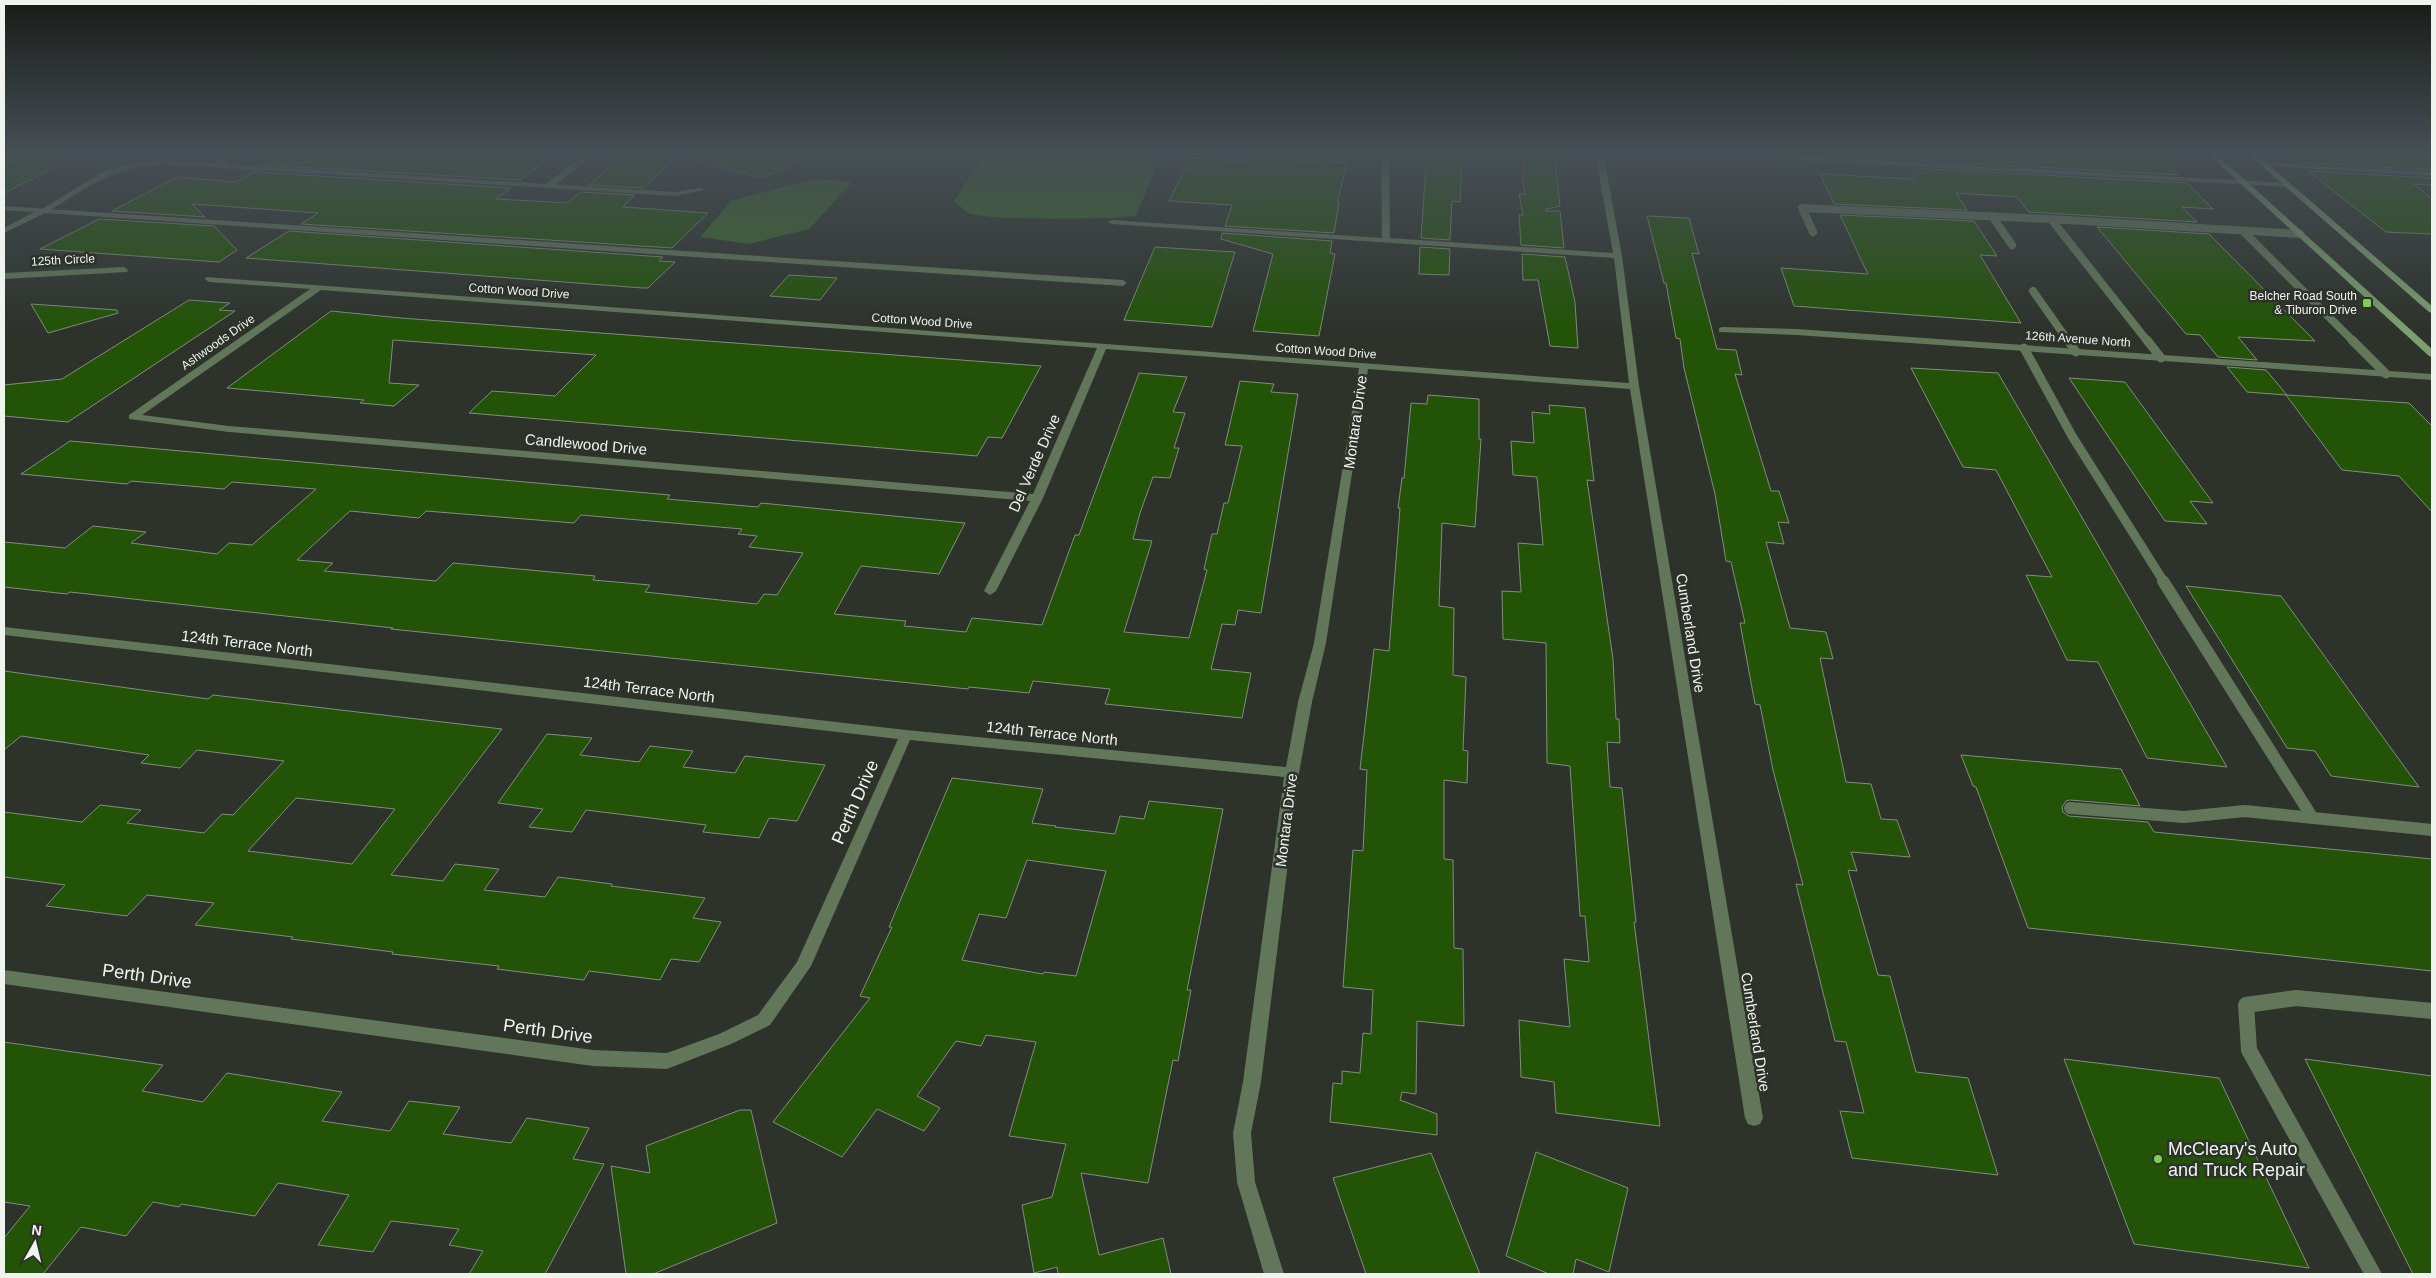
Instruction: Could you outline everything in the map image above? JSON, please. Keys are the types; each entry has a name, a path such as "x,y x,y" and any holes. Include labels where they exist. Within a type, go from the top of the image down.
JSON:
{"main road":[{"path":"2275,212 2432,354"},
{"path":"2319,212 2432,310"}],"street":[{"path":"4,231 42,212"},
{"path":"53,212 1123,283"},
{"path":"1386,212 1386,240"},
{"name":"Cumberland Drive","path":"1610,212 1618,256 1634,386 1754,1118"},
{"path":"1112,222 1618,256"},
{"name":"125th Circle","path":"4,276 124,270"},
{"name":"Cotton Wood Drive","path":"209,279 1634,386"},
{"name":"Ashwoods Drive","path":"133,417 318,288"},
{"name":"126th Avenue North","path":"1722,330 1797,332 2432,377"},
{"name":"Del Verde Drive","path":"990,591 1036,498 1102,347"},
{"name":"Montara Drive","path":"1274,1274 1246,1182 1242,1133 1252,1082 1292,773 1305,702 1320,643 1364,366"},
{"name":"Candlewood Drive","path":"133,417 229,429 1036,498"},
{"name":"124th Terrace North","path":"4,631 906,735 1292,773"},
{"name":"Perth Drive","path":"4,977 594,1058 667,1060 725,1039 764,1020 803,966 906,735"}],"lane":[{"path":"1804,212 1813,232"},
{"path":"1888,212 2052,219 2300,234"},
{"path":"1992,216 2012,245"},
{"path":"2052,219 2161,358"},
{"path":"2243,231 2386,374"},
{"path":"2034,291 2076,352"},
{"path":"2024,348 2072,436 2312,817"},
{"path":"2070,808 2184,817 2245,811 2432,830"},
{"path":"2373,1274 2249,1050 2246,1005 2296,998 2432,1010"}],"shaded area":[{"path":"722,212 825,212 809,229 749,244 700,237"},
{"path":"967,212 1138,212 1136,216 1050,219 980,216"}],"building":[{"path":"122,212 200,212 205,217"},
{"path":"299,212 708,213 672,248 301,224 318,213"},
{"path":"1230,212 1337,212 1334,233 1225,226"},
{"path":"1423,212 1451,212 1450,240 1421,238"},
{"path":"1522,212 1560,212 1564,248 1521,245 1519,215 1523,215"},
{"path":"2029,212 2187,212 2197,222"},
{"path":"2360,212 2432,212 2432,234 2386,232"},
{"path":"1840,215 1974,221 1997,256 1980,255 2021,323 1794,306 1781,268 1868,274"},
{"path":"1647,216 1689,218 1699,254 1692,253 1717,349 1736,350 1742,375 1735,374 1771,491 1779,491 1789,523 1778,522 1784,544 1766,542 1790,628 1826,632 1833,659 1820,658 1846,782 1871,784 1881,819 1897,820 1910,857 1851,852 1857,871 1848,870 1878,975 1890,976 1916,1072 1968,1078 1998,1175 1852,1158 1840,1111 1864,1113 1846,1042 1835,1041 1796,884 1803,885 1773,770 1760,705 1755,704 1740,623 1745,623 1731,562 1726,561 1715,494 1684,368 1680,339 1676,338 1666,283 1664,283"},
{"path":"99,219 214,226 237,250 219,262 40,249"},
{"path":"2097,227 2209,234 2315,341 2238,337 2257,360 2218,357 2200,335 2186,334"},
{"path":"289,231 663,257 659,261 675,262 648,288 643,288 246,258"},
{"path":"1222,233 1332,241 1330,253 1335,254 1319,336 1253,331 1273,254 1221,239"},
{"path":"1155,247 1235,252 1212,327 1124,320"},
{"path":"1420,247 1450,249 1449,275 1419,274"},
{"path":"1522,254 1565,257 1575,302 1578,348 1550,346 1538,280 1523,280"},
{"path":"789,275 837,278 820,300 770,296"},
{"path":"189,300 230,303 219,310 235,311 68,422 4,416 4,385 62,379"},
{"path":"31,304 117,310 118,313 48,333"},
{"path":"331,311 401,318 1041,366 1002,438 988,437 977,456 469,413 492,391 555,396 596,355 393,340 389,383 419,385 394,406 360,403 364,400 227,388"},
{"path":"2227,367 2266,370 2287,395 2409,403 2432,426 2432,512 2399,476 2342,470 2286,395 2247,392"},
{"path":"1911,368 1998,373 2227,767 2147,758 2098,662 2067,660 2026,575 2052,577 1996,470 1963,467"},
{"path":"1139,373 1187,377 1173,412 1185,413 1174,448 1179,448 1170,478 1153,477 1133,539 1152,541 1124,632 1189,638 1207,570 1204,569 1212,534 1217,534 1224,503 1228,503 1242,446 1225,445 1240,381 1274,384 1271,392 1298,394 1261,613 1238,610 1235,625 1222,624 1211,669 1251,673 1242,718 1105,704 1110,689 1033,681 1029,693 969,687 968,689 391,629 393,628 70,592 67,594 4,587 4,542 65,548 93,526 146,532 131,543 217,554 229,543 252,545 316,489 232,482 224,489 131,481 127,484 21,474 70,441 670,495 667,499 758,507 761,503 965,523 939,574 861,566 834,614 906,621 904,626 966,632 972,618 1042,625 1075,535 1079,535","holes":["350,511 419,518 426,511 574,523 581,515 742,529 738,534 757,536 749,547 803,553 777,595 764,594 757,604 645,592 650,585 593,580 595,576 453,563 436,581 324,571 333,563 297,560"]},
{"path":"2069,378 2125,382 2213,503 2190,501 2207,524 2165,521"},
{"path":"1428,395 1479,399 1479,439 1481,439 1475,527 1442,523 1439,606 1454,608 1453,675 1466,677 1463,750 1468,751 1467,783 1444,780 1444,859 1453,860 1454,948 1463,949 1464,1026 1417,1021 1416,1094 1402,1092 1400,1100 1437,1114 1437,1135 1330,1122 1333,1083 1342,1084 1342,1071 1360,1073 1363,1033 1371,1034 1373,990 1343,987 1353,850 1363,851 1367,770 1360,769 1374,649 1389,651 1400,508 1398,508 1402,478 1404,478 1411,403 1427,404"},
{"path":"1549,405 1585,408 1594,481 1587,480 1613,659 1616,719 1619,719 1620,743 1607,742 1610,787 1622,788 1636,922 1634,922 1660,1126 1556,1113 1554,1082 1521,1077 1519,1020 1570,1027 1564,959 1589,962 1585,916 1580,916 1570,766 1547,763 1546,643 1503,639 1502,591 1521,592 1518,543 1543,545 1537,477 1513,475 1511,441 1534,443 1532,412 1550,414"},
{"path":"2186,586 2281,596 2419,787 2331,776 2315,751 2287,748"},
{"path":"4,671 208,699 213,695 502,729 391,875 443,881 455,864 499,869 484,890 545,897 558,877 612,884 611,886 705,898 693,918 721,922 699,962 671,959 660,980 589,971 584,980 497,969 499,966 392,954 393,952 291,939 293,937 195,925 214,903 147,895 127,916 46,906 65,885 4,877 4,812 82,822 100,805 141,810 127,823 204,833 222,814 233,815 284,761 197,750 180,768 141,763 149,755 21,736 4,750","holes":["296,798 395,809 352,864 248,851"]},
{"path":"547,734 592,738 580,755 639,762 650,746 693,751 683,767 735,773 745,756 825,765 797,821 769,818 759,838 703,832 706,825 586,810 572,832 529,827 543,809 498,803"},
{"path":"1961,755 2121,769 2140,806 2070,800 2066,801 2062,807 2063,812 2069,816 2148,822 2154,832 2432,859 2432,971 2028,928 1976,787 1973,786"},
{"path":"952,778 1043,789 1032,823 1115,834 1120,816 1144,819 1149,801 1223,809 1187,990 1191,990 1178,1061 1173,1060 1148,1183 1081,1173 1099,1255 1163,1238 1171,1274 1058,1274 1057,1267 1034,1273 1022,1205 1052,1197 1066,1144 1009,1136 1036,1042 986,1035 981,1046 956,1041 917,1096 940,1108 924,1131 877,1109 842,1157 773,1122 870,998 860,996 892,927 889,927","holes":["1027,860 1106,871 1076,976 1044,972 1043,974 962,960 979,914 1006,918"]},
{"path":"4,1042 163,1065 142,1091 203,1102 227,1073 342,1092 322,1121 390,1131 409,1101 460,1107 443,1134 511,1143 527,1118 589,1128 573,1159 604,1164 545,1274 469,1274 483,1251 449,1245 459,1229 391,1221 373,1252 318,1245 349,1195 278,1183 255,1216 181,1204 179,1207 153,1202 126,1236 81,1227 43,1274 4,1274 4,1238 30,1206 4,1202"},
{"path":"2064,1059 2219,1078 2309,1268 2134,1244"},
{"path":"2305,1059 2432,1076 2432,1274 2413,1274"},
{"path":"740,1110 751,1110 777,1223 653,1274 626,1274 611,1166 650,1173 646,1146"},
{"path":"1536,1152 1628,1188 1609,1272 1576,1259 1573,1274 1549,1274 1506,1256"},
{"path":"1431,1153 1480,1274 1366,1274 1333,1178"}],"place":[{"name":"Belcher Road South & Tiburon Drive","path":"2367,303"},
{"name":"McCleary's Auto and Truck Repair","path":"2158,1159"}]}
